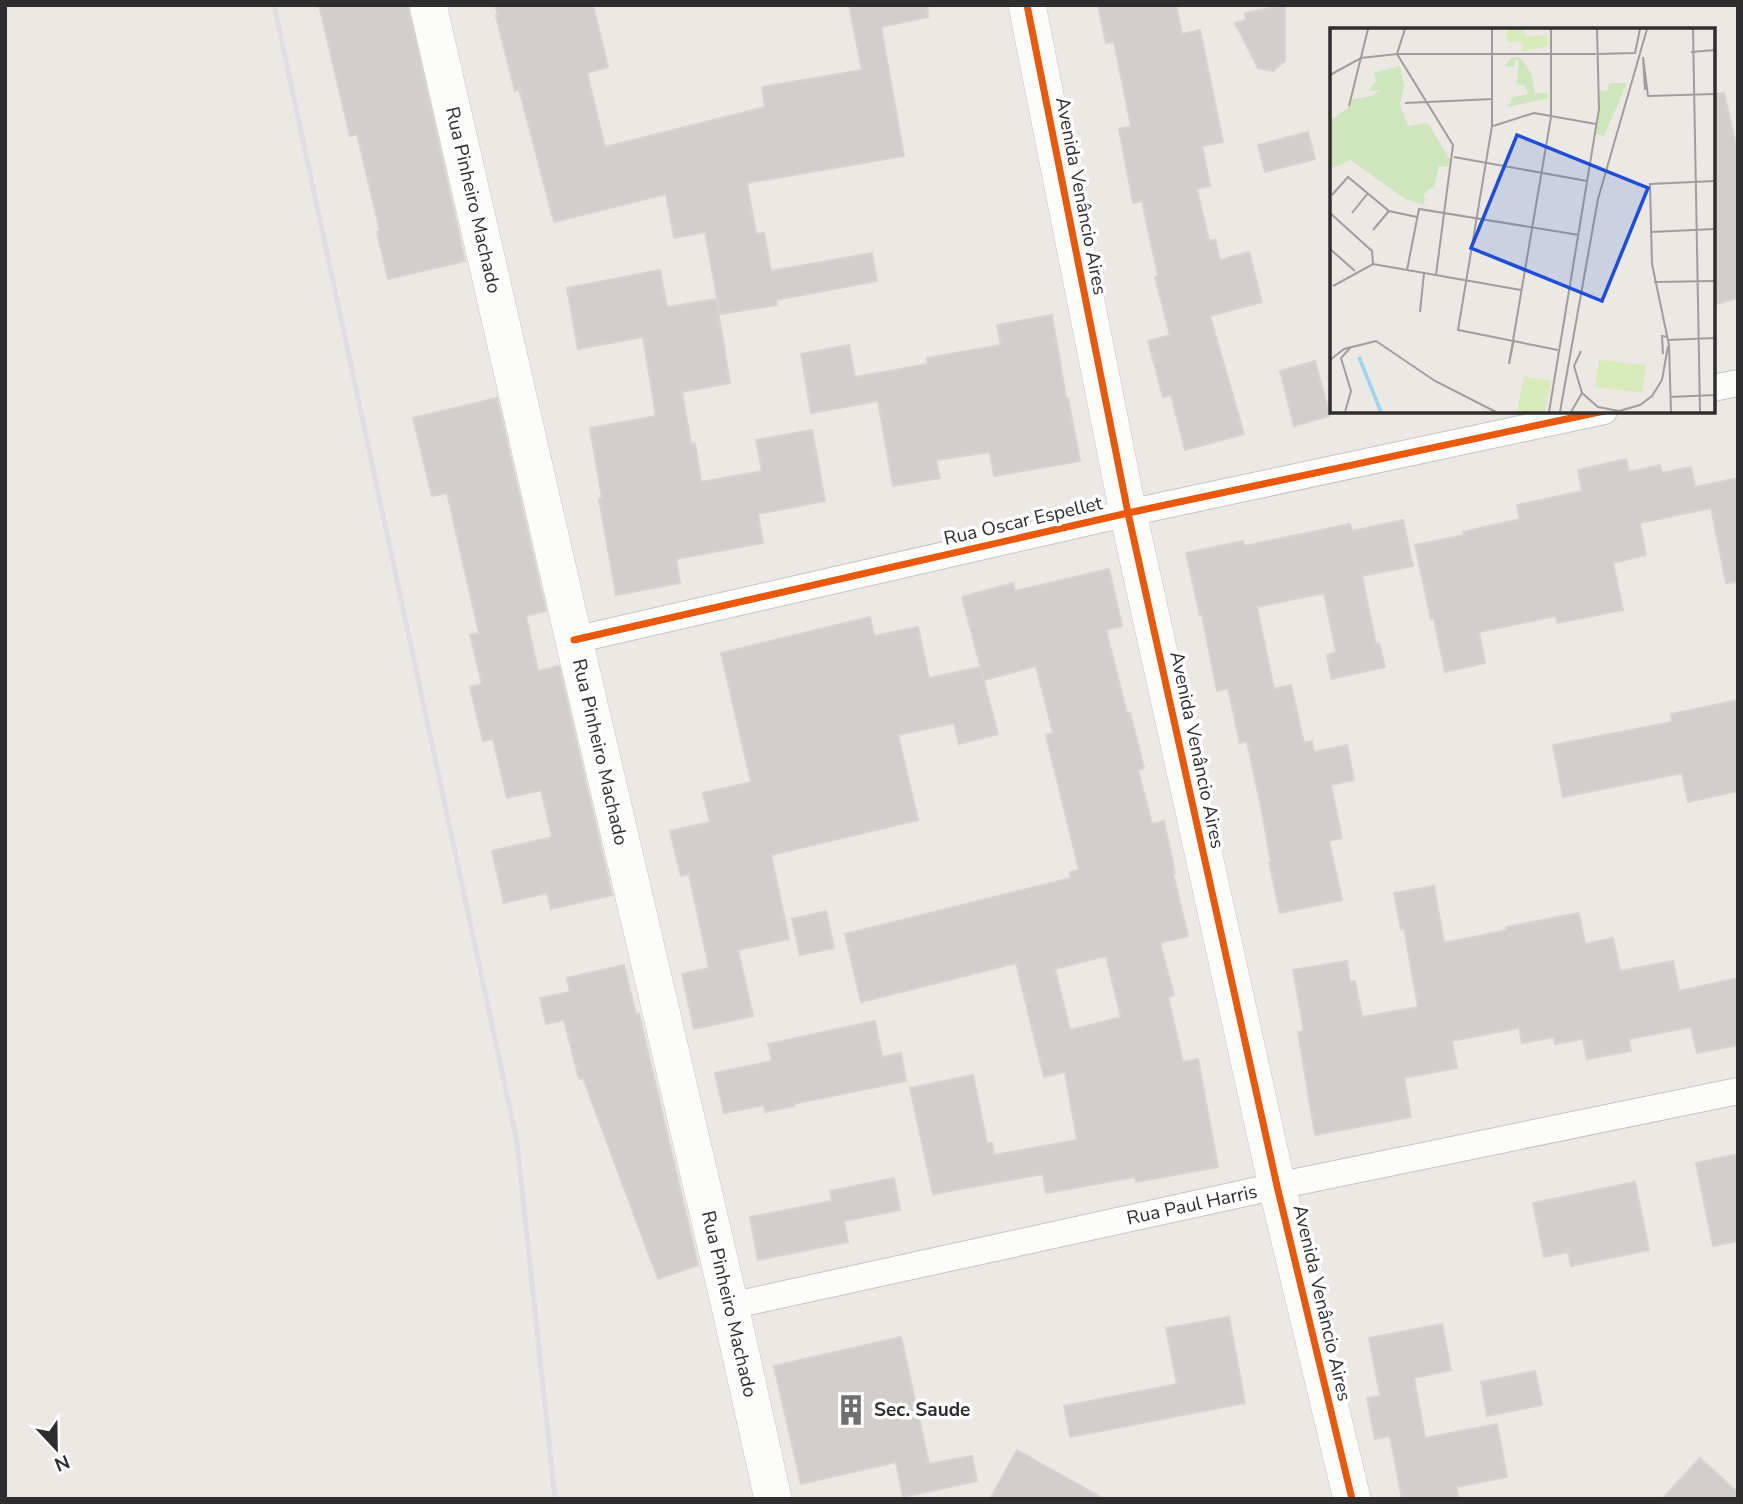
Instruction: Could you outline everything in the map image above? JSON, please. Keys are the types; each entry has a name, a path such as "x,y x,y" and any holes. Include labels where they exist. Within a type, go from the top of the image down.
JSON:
{"main road":[{"name":"Rua Pinheiro Machado","path":"428,5 730,1306 772,1499"},
{"name":"Avenida Venâncio Aires","path":"1027,5 1128,513 1277,1186 1352,1499"}],"street":[{"path":"1715,388 1738,383"},
{"name":"Rua Oscar Espellet","path":"574,640 1128,513 1595,413"},
{"name":"Rua Paul Harris","path":"730,1306 1277,1186 1738,1091"}],"building":[{"path":"319,5 408,5 465,261 388,279 377,232 380,231 357,134 350,136"},
{"path":"495,5 593,5 608,67 587,73 605,147 765,107 762,87 862,70 849,5 927,5 928,17 881,27 904,156 747,183 756,234 764,233 771,271 872,253 877,281 776,300 777,305 720,314 705,232 674,238 666,194 554,222 519,89 515,91"},
{"path":"1098,5 1176,5 1182,34 1200,30 1223,142 1202,146 1210,186 1197,189 1209,241 1215,240 1220,260 1249,252 1262,302 1210,316 1244,434 1185,450 1171,395 1163,397 1148,341 1170,335 1155,277 1158,276 1142,201 1133,203 1119,129 1131,126 1114,42 1106,43"},
{"path":"1285,5 1285,61 1273,71 1258,68 1235,23 1246,20 1245,13"},
{"path":"1724,93 1738,154 1738,298 1715,304 1715,94"},
{"path":"1308,132 1315,159 1265,172 1258,145"},
{"path":"660,270 667,307 716,299 730,383 682,392 691,444 695,443 701,482 762,471 756,440 812,430 825,501 758,514 763,543 676,559 680,583 616,595 590,428 656,416 643,337 578,349 567,288"},
{"path":"1052,315 1080,461 994,476 990,452 936,460 940,478 893,486 878,401 811,413 801,354 849,345 855,377 928,364 927,358 1001,345 997,325"},
{"path":"1315,361 1330,416 1294,426 1280,371"},
{"path":"497,398 546,611 526,616 538,671 559,666 612,895 551,909 547,893 504,903 492,851 552,837 541,790 507,798 493,739 483,741 470,687 482,684 470,635 479,633 447,493 432,496 413,418"},
{"path":"1626,459 1629,472 1660,465 1662,473 1691,467 1695,487 1738,478 1738,582 1726,583 1711,508 1640,523 1646,555 1613,563 1623,610 1557,623 1556,616 1479,632 1485,663 1445,672 1415,545 1520,519 1517,505 1582,491 1578,470"},
{"path":"1403,520 1413,566 1362,576 1376,644 1379,643 1385,667 1331,679 1327,655 1336,652 1324,593 1257,607 1274,689 1291,685 1304,743 1312,741 1314,752 1347,745 1354,780 1331,785 1342,838 1329,841 1342,900 1280,913 1247,741 1240,743 1228,688 1217,691 1186,553 1243,541 1244,546 1350,524 1352,531"},
{"path":"1109,569 1122,626 1106,630 1144,768 1138,770 1152,824 1164,821 1188,936 1160,943 1174,995 1168,997 1183,1062 1198,1059 1218,1167 1136,1182 1135,1177 1046,1193 1043,1174 933,1194 910,1088 973,1075 987,1143 992,1143 994,1155 1077,1140 1065,1072 1044,1077 1016,963 861,1002 845,934 1071,878 1070,872 1079,870 1046,735 1053,733 1036,666 984,680 962,597 1013,583 1015,591","holes":["1106,956 1121,1017 1070,1030 1055,969"]},
{"path":"870,617 874,636 918,627 929,678 980,667 998,734 959,744 954,723 898,735 918,820 771,855 789,939 738,950 753,1016 694,1029 682,974 709,968 689,874 681,876 670,831 710,822 703,793 751,782 721,653"},
{"path":"1738,700 1738,791 1688,802 1682,773 1563,797 1553,745 1672,722 1671,714"},
{"path":"1434,886 1444,943 1507,930 1506,927 1579,913 1585,944 1613,938 1620,971 1673,961 1679,991 1738,978 1738,1045 1697,1053 1691,1027 1629,1039 1631,1051 1587,1059 1583,1039 1555,1044 1554,1037 1522,1043 1519,1028 1452,1041 1457,1068 1404,1078 1411,1117 1315,1135 1298,1032 1304,1031 1293,970 1347,961 1350,982 1355,981 1362,1017 1418,1007 1404,928 1401,929 1394,893"},
{"path":"826,911 834,948 800,955 792,919"},
{"path":"624,965 636,1015 639,1014 698,1265 658,1279 583,1078 579,1079 564,1020 546,1024 540,998 570,992 567,978"},
{"path":"875,1021 882,1057 901,1053 906,1081 765,1112 764,1105 724,1113 715,1073 772,1061 768,1044"},
{"path":"1738,1154 1738,1241 1713,1246 1696,1163"},
{"path":"894,1178 900,1210 844,1221 848,1242 758,1260 750,1217 832,1201 830,1191"},
{"path":"1635,1182 1649,1250 1571,1266 1568,1252 1544,1257 1533,1203"},
{"path":"1229,1317 1245,1403 1070,1437 1064,1406 1177,1384 1166,1328"},
{"path":"1442,1324 1451,1370 1414,1378 1425,1438 1497,1424 1507,1477 1456,1487 1459,1499 1402,1499 1390,1436 1375,1439 1367,1398 1380,1396 1369,1338"},
{"name":"Sec. Saude","path":"901,1337 929,1464 972,1456 977,1481 903,1497 896,1462 801,1484 774,1366"},
{"path":"1535,1371 1542,1405 1487,1416 1481,1382"},
{"path":"1017,1450 1104,1499 990,1499"},
{"path":"1700,1458 1738,1493 1738,1499 1662,1499"}],"railway":[{"path":"274,5 517,1142 555,1499"}],"cycle path":[{"path":"1027,5 1128,513 1277,1186 1352,1499"},
{"path":"574,640 1128,513 1595,413"}],"place":[{"name":"Sec. Saude","path":"851,1410"}]}
